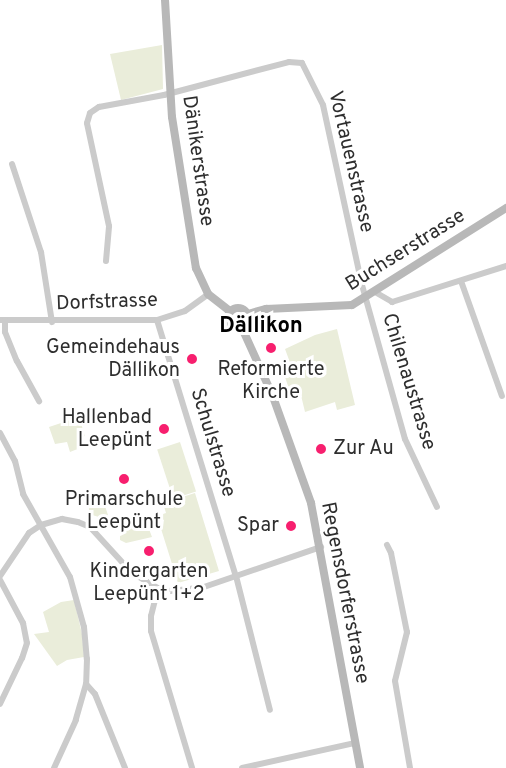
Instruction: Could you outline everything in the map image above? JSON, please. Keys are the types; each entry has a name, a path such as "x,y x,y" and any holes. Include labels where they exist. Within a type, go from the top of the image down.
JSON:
{"street":[{"name":"Dänikerstrasse","path":"165,0 172,117 196,268 208,294 231,311"},
{"name":"Vortauenstrasse","path":"171,93 289,62 302,63 313,81 325,114 366,298"},
{"path":"106,261 109,226 87,119 99,107 171,93"},
{"path":"12,164 41,252 52,322"},
{"name":"Buchserstrasse","path":"248,314 281,308 346,307 366,298 506,208"},
{"path":"375,292 392,302 506,266"},
{"path":"461,281 502,396"},
{"name":"Dorfstrasse","path":"2,321 157,320 185,311 208,294"},
{"name":"Chilenaustrasse","path":"366,298 408,449 437,507"},
{"path":"240,308 248,314 247,322 242,328 235,328 230,324 231,311 240,308"},
{"name":"Schulstrasse","path":"157,320 236,576 270,710"},
{"path":"2,321 17,361 39,400"},
{"name":"Regensdorferstrasse","path":"242,328 290,440 311,503 321,547 360,768"},
{"path":"0,433 15,461 23,494 63,561 75,590 84,627 86,684 76,720 55,768"},
{"path":"0,576 29,533 41,525 62,519 90,527 132,573 158,588 192,591 321,547"},
{"path":"387,545 392,553 407,632 395,681 410,768"},
{"path":"0,580 23,623 27,643 0,704"},
{"path":"158,588 151,616 151,631 192,768"},
{"path":"86,684 94,691 125,768"},
{"path":"242,768 355,743"},
{"path":"283,759 285,768"}],"green space":[{"path":"162,45 163,89 121,100 110,54"},
{"path":"337,329 355,405 337,410 335,402 305,412 299,387 289,389 283,371 292,368 285,349 315,335"},
{"path":"79,417 85,436 77,439 80,448 70,452 67,442 55,444 49,427"},
{"path":"180,442 196,491 173,499 157,449"},
{"path":"195,493 219,571 178,583 157,516 166,513 163,503"},
{"path":"105,495 111,504 105,506 108,515 102,518 89,514 89,506 81,500 89,501"},
{"path":"137,513 140,523 146,521 152,537 126,543 120,540 120,529 134,525 132,515"},
{"path":"74,600 82,634 84,657 67,660 57,666 34,634 49,632 43,612 61,602"}],"place":[{"name":"Reformierte Kirche","path":"271,348"},
{"name":"Gemeindehaus Dällikon","path":"192,359"},
{"name":"Hallenbad Leepünt","path":"164,429"},
{"name":"Zur Au","path":"321,449"},
{"name":"Primarschule Leepünt","path":"124,479"},
{"name":"Spar","path":"291,526"},
{"name":"Kindergarten Leepünt 1+2","path":"149,551"}],"district":[{"name":"Dällikon","path":"261,327"}]}
